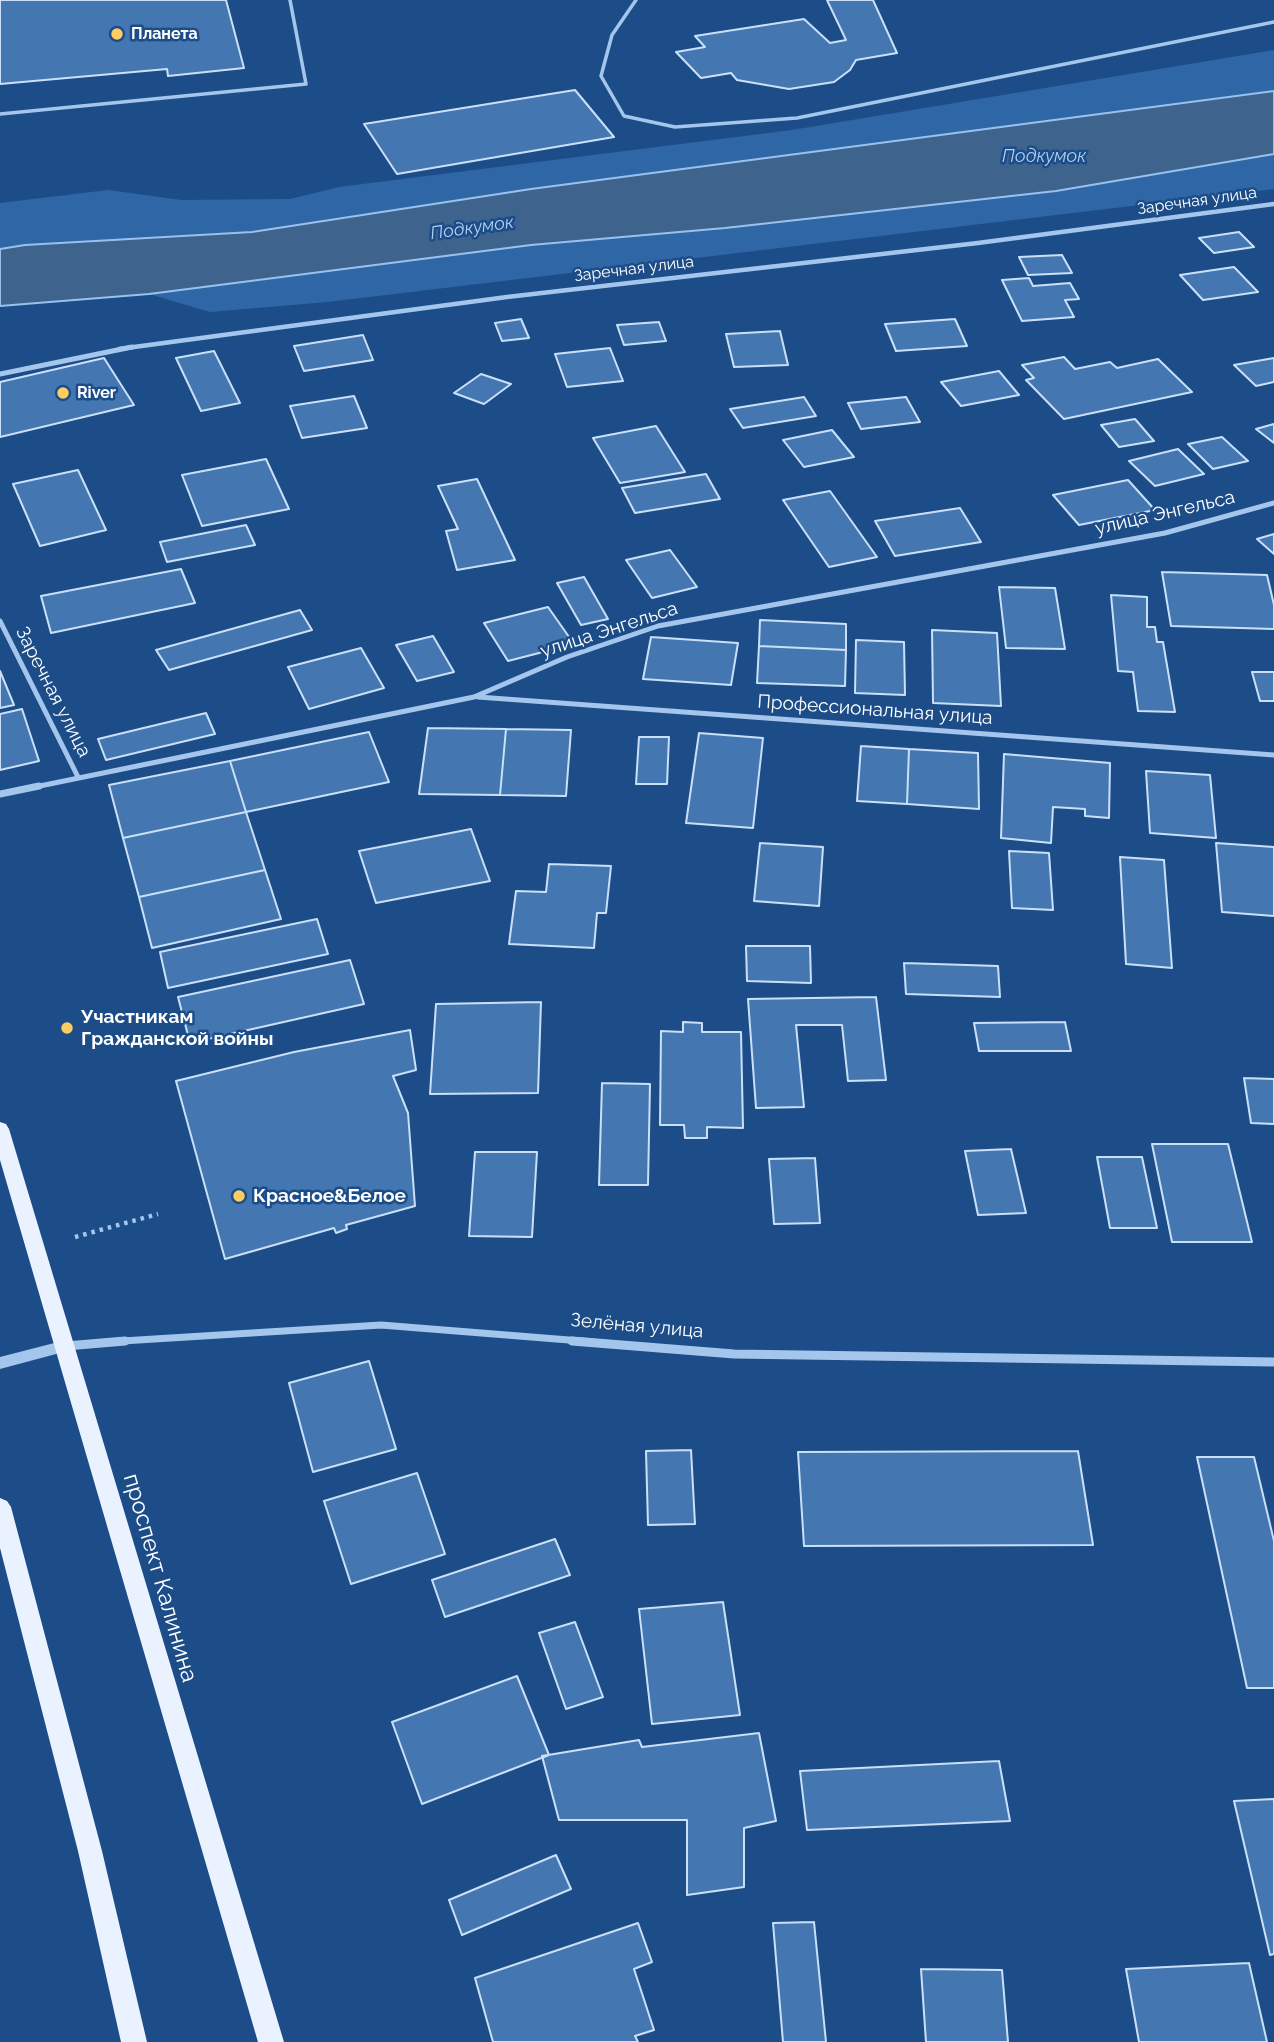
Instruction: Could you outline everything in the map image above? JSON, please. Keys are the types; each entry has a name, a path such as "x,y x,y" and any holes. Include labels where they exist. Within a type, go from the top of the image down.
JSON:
{"main road":[{"name":"проспект Калинина","path":"0,1129 271,2042"},
{"path":"0,1507 90,1851 134,2042"}],"street":[{"name":"Заречная улица","path":"0,373 109,350 507,298 978,243 1274,204"},
{"name":"улица Энгельса","path":"0,794 474,697 567,657 658,626 1165,533 1274,503"},
{"name":"Заречная улица","path":"0,621 78,777"},
{"name":"Профессиональная улица","path":"474,697 1274,755"},
{"name":"Зелёная улица","path":"0,1363 66,1346 201,1334 381,1325 734,1354 1274,1362"}],"lane":[{"path":"0,114 306,84 290,0"},
{"path":"636,0 612,35 601,76 624,116 675,127 797,118 1274,22"}],"path":[{"path":"36,1248 158,1214"}],"shaded area":[{"path":"1274,50 1274,91 531,189 252,232 26,245 0,249 0,203 108,190 181,200 290,199 339,187 792,130"},
{"path":"1274,154 1274,189 327,302 210,312 149,294 531,245 725,228 1056,191"}],"water":[{"name":"Подкумок","path":"1274,91 1274,154 1056,191 725,228 531,245 149,294 0,306 0,249 25,245 252,232 531,189"}],"building":[{"name":"Планета","path":"0,0 226,0 244,68 168,76 167,69 0,84"},
{"path":"827,0 873,0 897,53 856,60 850,70 834,82 789,89 737,80 731,73 701,78 676,52 705,47 695,36 804,19 830,43 846,40"},
{"path":"575,90 614,137 397,174 364,124"},
{"path":"1239,232 1254,247 1214,253 1199,238"},
{"path":"1062,255 1072,273 1028,275 1019,257"},
{"path":"1234,267 1258,292 1203,300 1180,275"},
{"path":"1029,278 1033,286 1070,283 1079,299 1065,300 1074,317 1022,321 1002,280"},
{"path":"521,319 529,338 502,341 495,323"},
{"path":"955,319 967,346 896,351 885,324"},
{"path":"659,322 666,341 624,345 617,325"},
{"path":"780,331 788,365 734,367 726,334"},
{"path":"363,335 373,360 304,371 294,346"},
{"path":"610,348 623,381 567,387 555,354"},
{"path":"214,351 240,403 201,411 176,358"},
{"path":"1064,357 1075,369 1110,362 1117,368 1158,359 1192,392 1064,419 1026,380 1034,378 1022,365"},
{"name":"River","path":"104,358 134,405 0,437 0,382"},
{"path":"1274,358 1274,382 1256,386 1234,365"},
{"path":"999,371 1019,395 961,406 941,382"},
{"path":"481,374 511,384 484,404 454,393"},
{"path":"354,396 367,428 302,438 290,406"},
{"path":"804,397 816,416 743,428 730,409"},
{"path":"906,397 920,422 861,429 848,403"},
{"path":"1135,419 1154,441 1119,447 1101,425"},
{"path":"1274,424 1274,443 1256,429"},
{"path":"656,426 685,472 620,483 593,438"},
{"path":"832,430 854,457 804,467 783,440"},
{"path":"1222,437 1248,461 1213,469 1188,444"},
{"path":"1178,449 1204,474 1155,486 1129,461"},
{"path":"266,459 289,509 202,526 182,475"},
{"path":"78,470 106,530 40,546 13,484"},
{"path":"706,474 720,499 635,513 622,488"},
{"path":"477,479 515,560 457,570 446,531 458,529 438,486"},
{"path":"1128,480 1155,510 1079,525 1053,495"},
{"path":"830,491 877,557 829,567 783,500"},
{"path":"960,508 981,542 895,556 875,521"},
{"path":"246,525 255,545 167,562 160,542"},
{"path":"1274,534 1274,554 1257,539"},
{"path":"670,550 697,587 652,598 626,560"},
{"path":"181,569 195,603 51,633 41,596"},
{"path":"1162,572 1267,575 1274,605 1274,629 1171,626"},
{"path":"584,577 608,619 581,625 557,583"},
{"path":"999,587 1055,588 1065,649 1006,648"},
{"path":"1111,595 1147,597 1147,627 1155,627 1157,642 1163,642 1175,712 1138,711 1133,672 1118,671"},
{"path":"548,607 574,644 508,661 484,623"},
{"path":"300,610 312,630 169,670 156,650"},
{"path":"760,620 846,624 846,650 759,646"},
{"path":"932,630 997,633 1001,706 933,703"},
{"path":"433,636 454,672 417,681 396,645"},
{"path":"651,637 738,643 731,685 643,679"},
{"path":"856,640 904,642 905,695 855,693"},
{"path":"759,646 846,650 845,686 757,683"},
{"path":"361,648 384,688 309,709 288,667"},
{"path":"0,671 14,705 0,708"},
{"path":"1252,672 1274,672 1274,701 1260,701"},
{"path":"22,709 39,761 0,770 0,714"},
{"path":"206,713 215,734 106,760 98,739"},
{"path":"428,728 506,729 500,795 419,794"},
{"path":"506,729 571,730 566,796 500,795"},
{"path":"369,732 389,782 246,812 230,761"},
{"path":"699,733 763,738 753,828 686,823"},
{"path":"639,737 669,737 667,784 636,784"},
{"path":"861,746 909,749 907,804 857,801"},
{"path":"909,749 978,753 979,809 907,804"},
{"path":"1004,754 1110,763 1109,818 1085,816 1085,809 1053,807 1051,843 1001,838"},
{"path":"230,761 246,812 123,838 109,785"},
{"path":"1146,771 1210,775 1216,838 1150,833"},
{"path":"246,812 265,870 139,897 123,838"},
{"path":"471,829 490,881 376,903 359,851"},
{"path":"760,843 823,847 819,906 754,901"},
{"path":"1216,843 1274,847 1274,916 1222,912"},
{"path":"1009,851 1049,853 1053,910 1012,908"},
{"path":"1120,857 1164,860 1172,968 1126,964"},
{"path":"549,864 611,866 606,913 597,913 594,948 509,944 516,891 546,892"},
{"path":"265,870 281,919 152,948 139,897"},
{"path":"317,919 328,954 168,988 160,952"},
{"path":"746,946 810,946 811,983 747,981"},
{"path":"350,960 364,1004 190,1043 178,997"},
{"path":"904,963 998,966 1000,997 906,994"},
{"path":"876,997 886,1080 848,1081 842,1025 796,1025 804,1107 756,1108 748,999"},
{"path":"541,1002 538,1093 430,1094 436,1004"},
{"path":"683,1022 702,1023 702,1032 741,1032 743,1128 707,1127 707,1138 685,1138 684,1125 660,1125 661,1031 683,1032"},
{"path":"1065,1022 1071,1051 979,1051 974,1023"},
{"path":"410,1030 416,1070 393,1076 408,1113 415,1206 346,1225 347,1229 336,1233 334,1228 225,1259 176,1081 294,1052"},
{"path":"1244,1078 1274,1079 1274,1124 1251,1123"},
{"path":"602,1083 650,1084 648,1185 599,1185"},
{"path":"1152,1144 1228,1144 1252,1242 1172,1242"},
{"path":"1011,1149 1026,1213 978,1215 965,1151"},
{"path":"475,1152 537,1152 532,1237 469,1236"},
{"path":"1097,1157 1142,1157 1157,1228 1110,1228"},
{"path":"815,1158 820,1223 774,1224 769,1159"},
{"path":"369,1361 396,1449 313,1472 289,1383"},
{"path":"691,1450 695,1524 648,1525 646,1451"},
{"path":"1078,1451 1093,1545 804,1546 798,1452"},
{"path":"1197,1457 1254,1457 1274,1541 1274,1688 1247,1688"},
{"path":"417,1473 445,1554 351,1584 324,1501"},
{"path":"555,1539 570,1575 445,1617 432,1580"},
{"path":"723,1602 740,1715 652,1724 639,1609"},
{"path":"575,1622 603,1697 566,1709 539,1633"},
{"path":"517,1676 549,1755 422,1804 392,1722"},
{"path":"759,1733 776,1821 744,1828 744,1887 687,1895 687,1820 559,1820 542,1756 639,1740 642,1747"},
{"path":"999,1761 1010,1821 807,1830 800,1771"},
{"path":"1274,1799 1274,1954 1270,1955 1234,1801"},
{"path":"556,1855 571,1889 462,1935 449,1900"},
{"path":"814,1922 826,2042 783,2042 773,1923"},
{"path":"638,1923 652,1962 634,1969 654,2030 635,2036 638,2042 493,2042 475,1978"},
{"path":"1249,1963 1267,2042 1139,2042 1126,1969"},
{"path":"921,1969 1002,1970 1008,2042 926,2042"}],"place":[{"name":"Планета","path":"117,34"},
{"name":"River","path":"63,393"},
{"name":"Участникам Гражданской войны","path":"67,1028"},
{"name":"Красное&Белое","path":"239,1196"}]}
